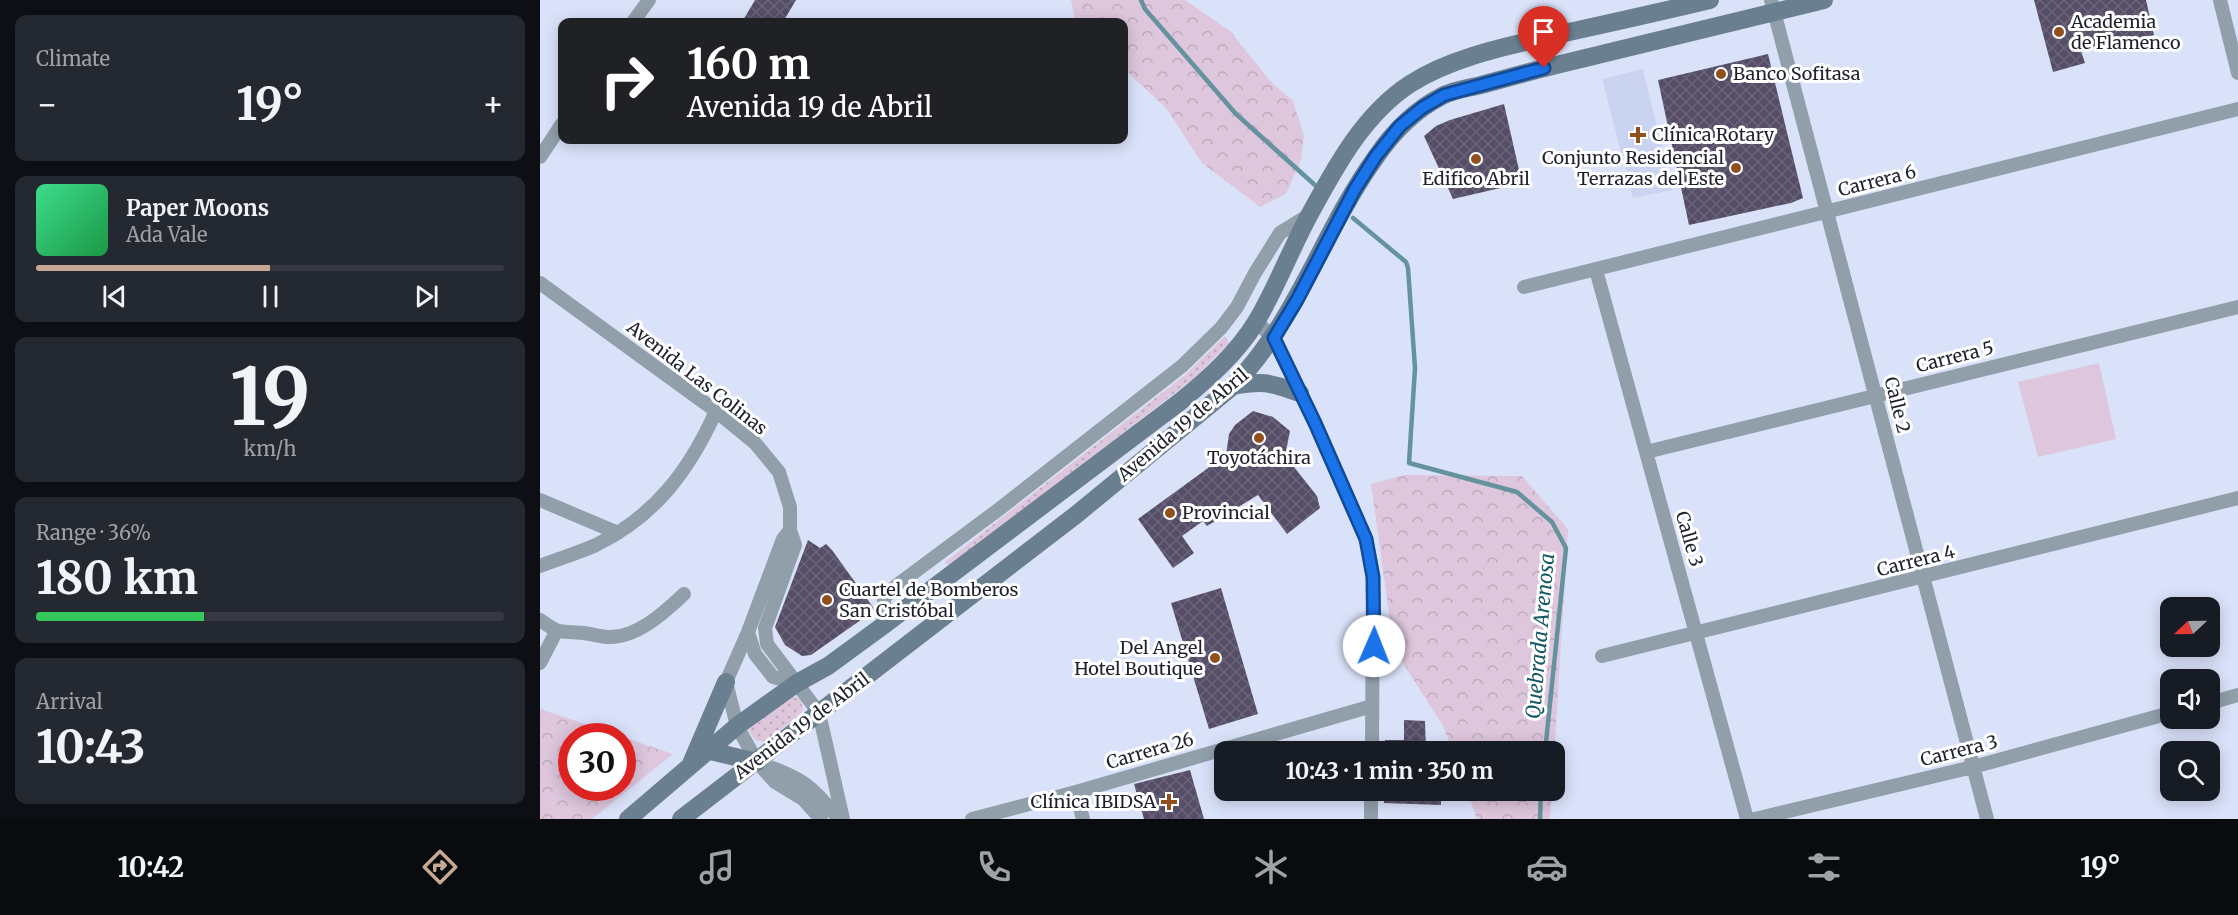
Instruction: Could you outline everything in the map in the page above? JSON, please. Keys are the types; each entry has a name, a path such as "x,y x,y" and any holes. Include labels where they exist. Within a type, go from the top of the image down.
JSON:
{"main road":[{"name":"Avenida 19 de Abril","path":"628,819 737,726 797,683 828,666 884,625 1181,401 1210,376 1233,352 1256,321 1309,215 1361,130 1409,85 1448,64 1502,48 1710,0"},
{"name":"Avenida 19 de Abril","path":"681,819 1077,514 1233,386 1253,366 1274,338 1371,165 1400,126 1422,108 1444,95 1773,6 1824,0"},
{"path":"1233,386 1258,382 1273,384 1300,393"},
{"path":"688,770 726,682"},
{"path":"710,751 757,762"}],"street":[{"path":"636,18 649,0"},
{"path":"2220,0 2238,73"},
{"name":"Calle 2","path":"1773,6 1988,819"},
{"name":"Carrera 6","path":"1524,287 2238,109"},
{"path":"540,157 558,130"},
{"path":"884,625 884,598 897,585 998,510 1182,366 1221,328 1237,307 1280,233 1309,215"},
{"name":"Calle 3","path":"1596,270 1747,819"},
{"name":"Avenida Las Colinas","path":"540,283 716,411 755,443 779,472 790,507 790,530 795,545 765,628 767,644 819,713"},
{"name":"Carrera 5","path":"1646,452 2238,307"},
{"path":"1256,321 1274,338 1366,539 1373,577 1372,741"},
{"path":"540,566 594,546 634,523 656,504 686,468 716,411"},
{"name":"Carrera 4","path":"1602,656 2238,498"},
{"path":"540,500 618,533"},
{"path":"790,530 783,539 748,632 726,682 737,726 757,762 776,782 803,799 821,819"},
{"path":"540,620 556,632 582,632 609,638 634,631 659,618 684,594"},
{"path":"540,663 556,632"},
{"path":"748,632 755,654 773,677 797,683"},
{"path":"2220,700 2238,695"},
{"name":"Carrera 26","path":"972,819 1076,792 1372,706"},
{"path":"819,713 841,819"},
{"name":"Carrera 3","path":"1755,819 1973,766 2160,717"},
{"path":"757,762 801,780 816,790 841,819"},
{"path":"1076,792 1083,819"},
{"path":"1371,801 1371,819"}],"shaded area":[{"name":"Clínica Rotary","path":"1643,69 1672,190 1633,198 1602,79"}],"green space":[{"path":"1071,0 1185,0 1230,31 1271,82 1293,101 1304,136 1301,160 1286,194 1260,207 1202,163 1166,108 1128,73 1128,18 1074,18"},
{"path":"1225,336 1229,343 1193,379 949,566 945,562 1185,375"},
{"path":"2099,363 2116,439 2038,457 2018,382"},
{"path":"1404,475 1522,476 1568,529 1555,741 1449,741 1443,726 1394,649 1371,484"},
{"path":"789,696 800,698 803,708 801,714 765,741 755,739 749,729 750,723"},
{"path":"540,709 582,723 558,723 558,801 614,801 592,819 540,819"},
{"path":"636,741 673,754 636,784"},
{"path":"1471,801 1551,801 1550,819 1477,819"}],"building":[{"path":"755,0 796,0 785,18 744,18"},
{"path":"2034,0 2146,0 2154,35 2081,51 2085,63 2053,72"},
{"name":"Conjunto Residencial Terrazas del Este","path":"1768,54 1803,198 1791,203 1689,225 1658,80"},
{"name":"Edifico Abril","path":"1504,104 1522,183 1453,199 1424,136 1436,126 1450,120"},
{"path":"1253,411 1273,417 1290,431 1286,451 1290,462 1317,496 1320,508 1287,534 1258,495 1207,526 1203,521 1182,536 1194,553 1173,568 1138,519 1226,455 1229,434 1235,425"},
{"name":"Cuartel de Bomberos San Cristóbal","path":"808,540 820,548 826,544 832,550 875,610 811,655 802,656 785,645 775,627"},
{"name":"Del Angel Hotel Boutique","path":"1221,588 1258,714 1209,729 1171,603"},
{"path":"1404,720 1425,721 1426,741 1385,741 1404,740"},
{"name":"Clínica IBIDSA","path":"1190,770 1204,819 1144,819 1134,784"},
{"path":"1384,801 1441,801 1441,805 1384,803"}],"waterway":[{"name":"Quebrada Arenosa","path":"1141,0 1145,9 1236,114 1316,186"},
{"name":"Quebrada Arenosa","path":"1353,218 1406,262 1408,268 1415,368 1409,463 1517,492 1552,522 1566,548 1546,741"},
{"name":"Quebrada Arenosa","path":"1540,819 1541,801"}],"place":[{"name":"Academia de Flamenco","path":"2059,32"},
{"name":"Banco Sofitasa","path":"1721,74"},
{"name":"Clínica Rotary","path":"1638,135"},
{"name":"Edifico Abril","path":"1476,159"},
{"name":"Conjunto Residencial Terrazas del Este","path":"1736,168"},
{"name":"Toyotáchira","path":"1259,438"},
{"name":"Provincial","path":"1170,513"},
{"name":"Cuartel de Bomberos San Cristóbal","path":"827,600"},
{"name":"Del Angel Hotel Boutique","path":"1215,658"},
{"name":"Clínica IBIDSA","path":"1169,802"}],"route":[{"path":"1374,646 1373,577 1366,539 1315,423 1274,338 1297,300 1355,189 1376,156 1400,126 1422,108 1444,95 1544,68"}]}
